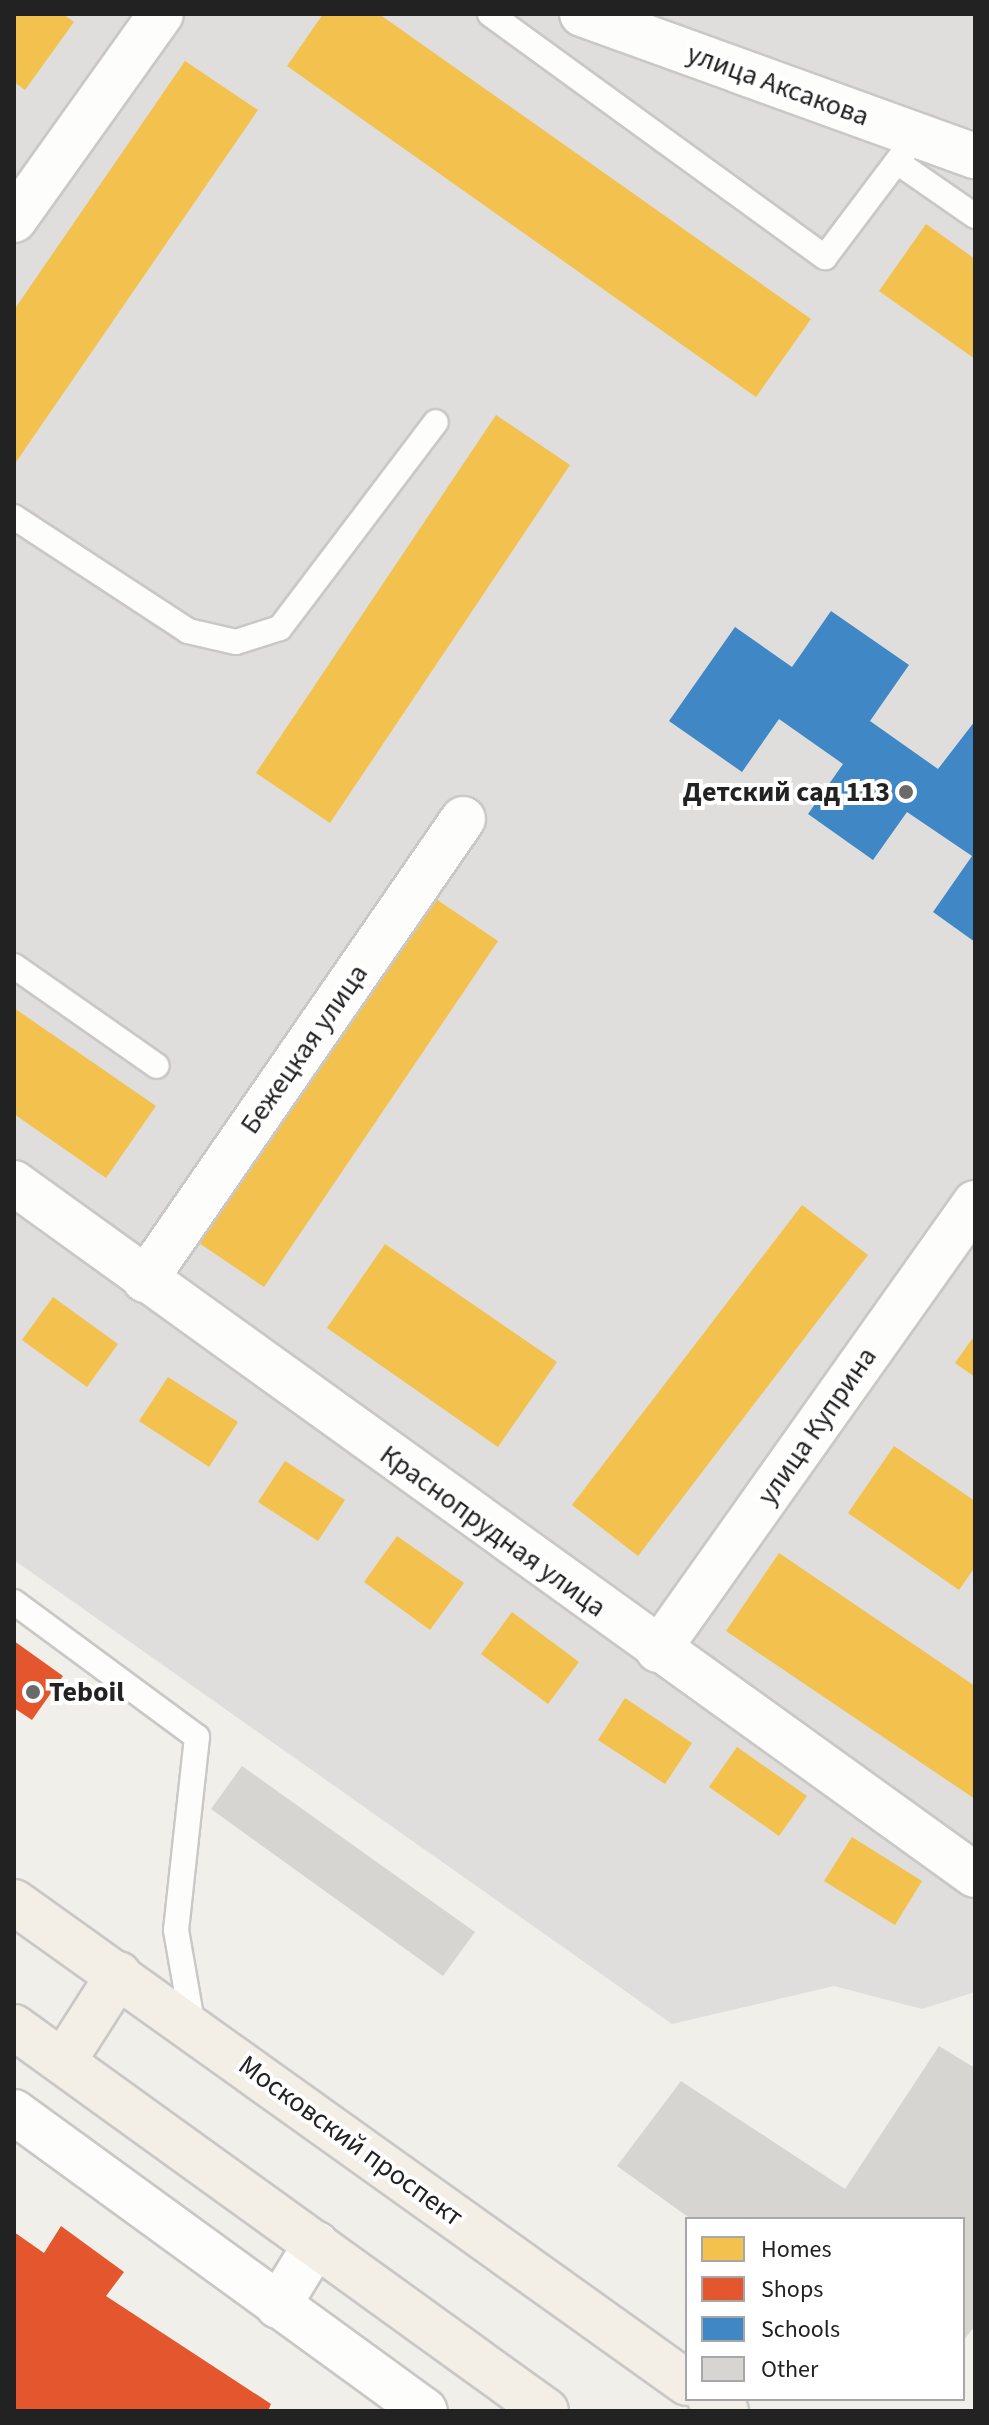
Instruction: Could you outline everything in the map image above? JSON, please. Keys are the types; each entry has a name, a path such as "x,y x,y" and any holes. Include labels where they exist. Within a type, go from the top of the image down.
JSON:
{"main road":[{"name":"Московский проспект","path":"14,1902 119,1974 685,2382"},
{"path":"63,2062 119,1974"},
{"path":"14,2027 546,2411"}],"street":[{"path":"14,220 161,14"},
{"name":"улица Аксакова","path":"582,14 907,149 975,156"},
{"name":"Бежецкая улица","path":"145,1280 463,819"},
{"name":"Краснопрудная улица","path":"14,1183 658,1650 975,1875"},
{"name":"улица Куприна","path":"658,1650 975,1203"},
{"path":"14,2112 425,2411"},
{"path":"278,2306 316,2244"}],"lane":[{"path":"490,14 825,257 907,149 975,216"},
{"path":"14,517 188,631 236,642 280,628 436,422"},
{"path":"14,966 157,1066"},
{"path":"14,1602 197,1737 176,1930 193,2027"}],"shaded area":[{"path":"14,14 975,14 975,1992 922,2009 834,1986 672,2024 14,1560"}],"building: Homes":[{"path":"14,14 63,14 74,22 25,90 14,82"},
{"path":"323,14 379,14 811,319 756,397 287,66"},
{"path":"185,61 258,110 14,465 14,310"},
{"path":"926,224 975,259 975,359 879,291"},
{"path":"496,415 570,465 330,823 256,773"},
{"path":"430,895 498,941 264,1287 196,1241"},
{"path":"14,1008 156,1106 106,1178 14,1114"},
{"path":"802,1205 868,1255 638,1556 572,1505"},
{"path":"385,1244 557,1362 498,1447 327,1328"},
{"path":"53,1297 118,1344 87,1387 22,1340"},
{"path":"975,1335 975,1377 955,1363"},
{"path":"168,1377 238,1422 209,1467 139,1421"},
{"path":"894,1446 975,1501 975,1567 959,1590 848,1513"},
{"path":"285,1461 345,1500 318,1541 258,1502"},
{"path":"397,1536 464,1583 430,1630 364,1582"},
{"path":"779,1553 975,1686 975,1799 726,1631"},
{"path":"512,1612 579,1662 548,1704 481,1654"},
{"path":"625,1698 692,1743 665,1784 598,1740"},
{"path":"737,1747 807,1796 779,1836 709,1787"},
{"path":"852,1837 922,1881 895,1925 824,1881"}],"building: Shops":[{"name":"Teboil","path":"14,1641 63,1676 32,1720 14,1708"},
{"path":"61,2226 124,2272 106,2296 271,2404 268,2411 14,2411 14,2232 44,2253"}],"building: Schools":[{"path":"831,611 909,665 870,721 938,769 975,721 975,942 933,912 972,856 907,812 873,860 808,814 843,764 779,719 742,772 669,721 735,627 792,667"}],"building: Other":[{"path":"242,1766 475,1932 443,1976 211,1809"},
{"path":"939,2046 975,2068 975,2326 965,2338 965,2217 688,2217 617,2166 681,2081 845,2189"}],"place":[{"name":"Детский сад 113","path":"906,792"},
{"name":"Teboil","path":"33,1692"}]}
